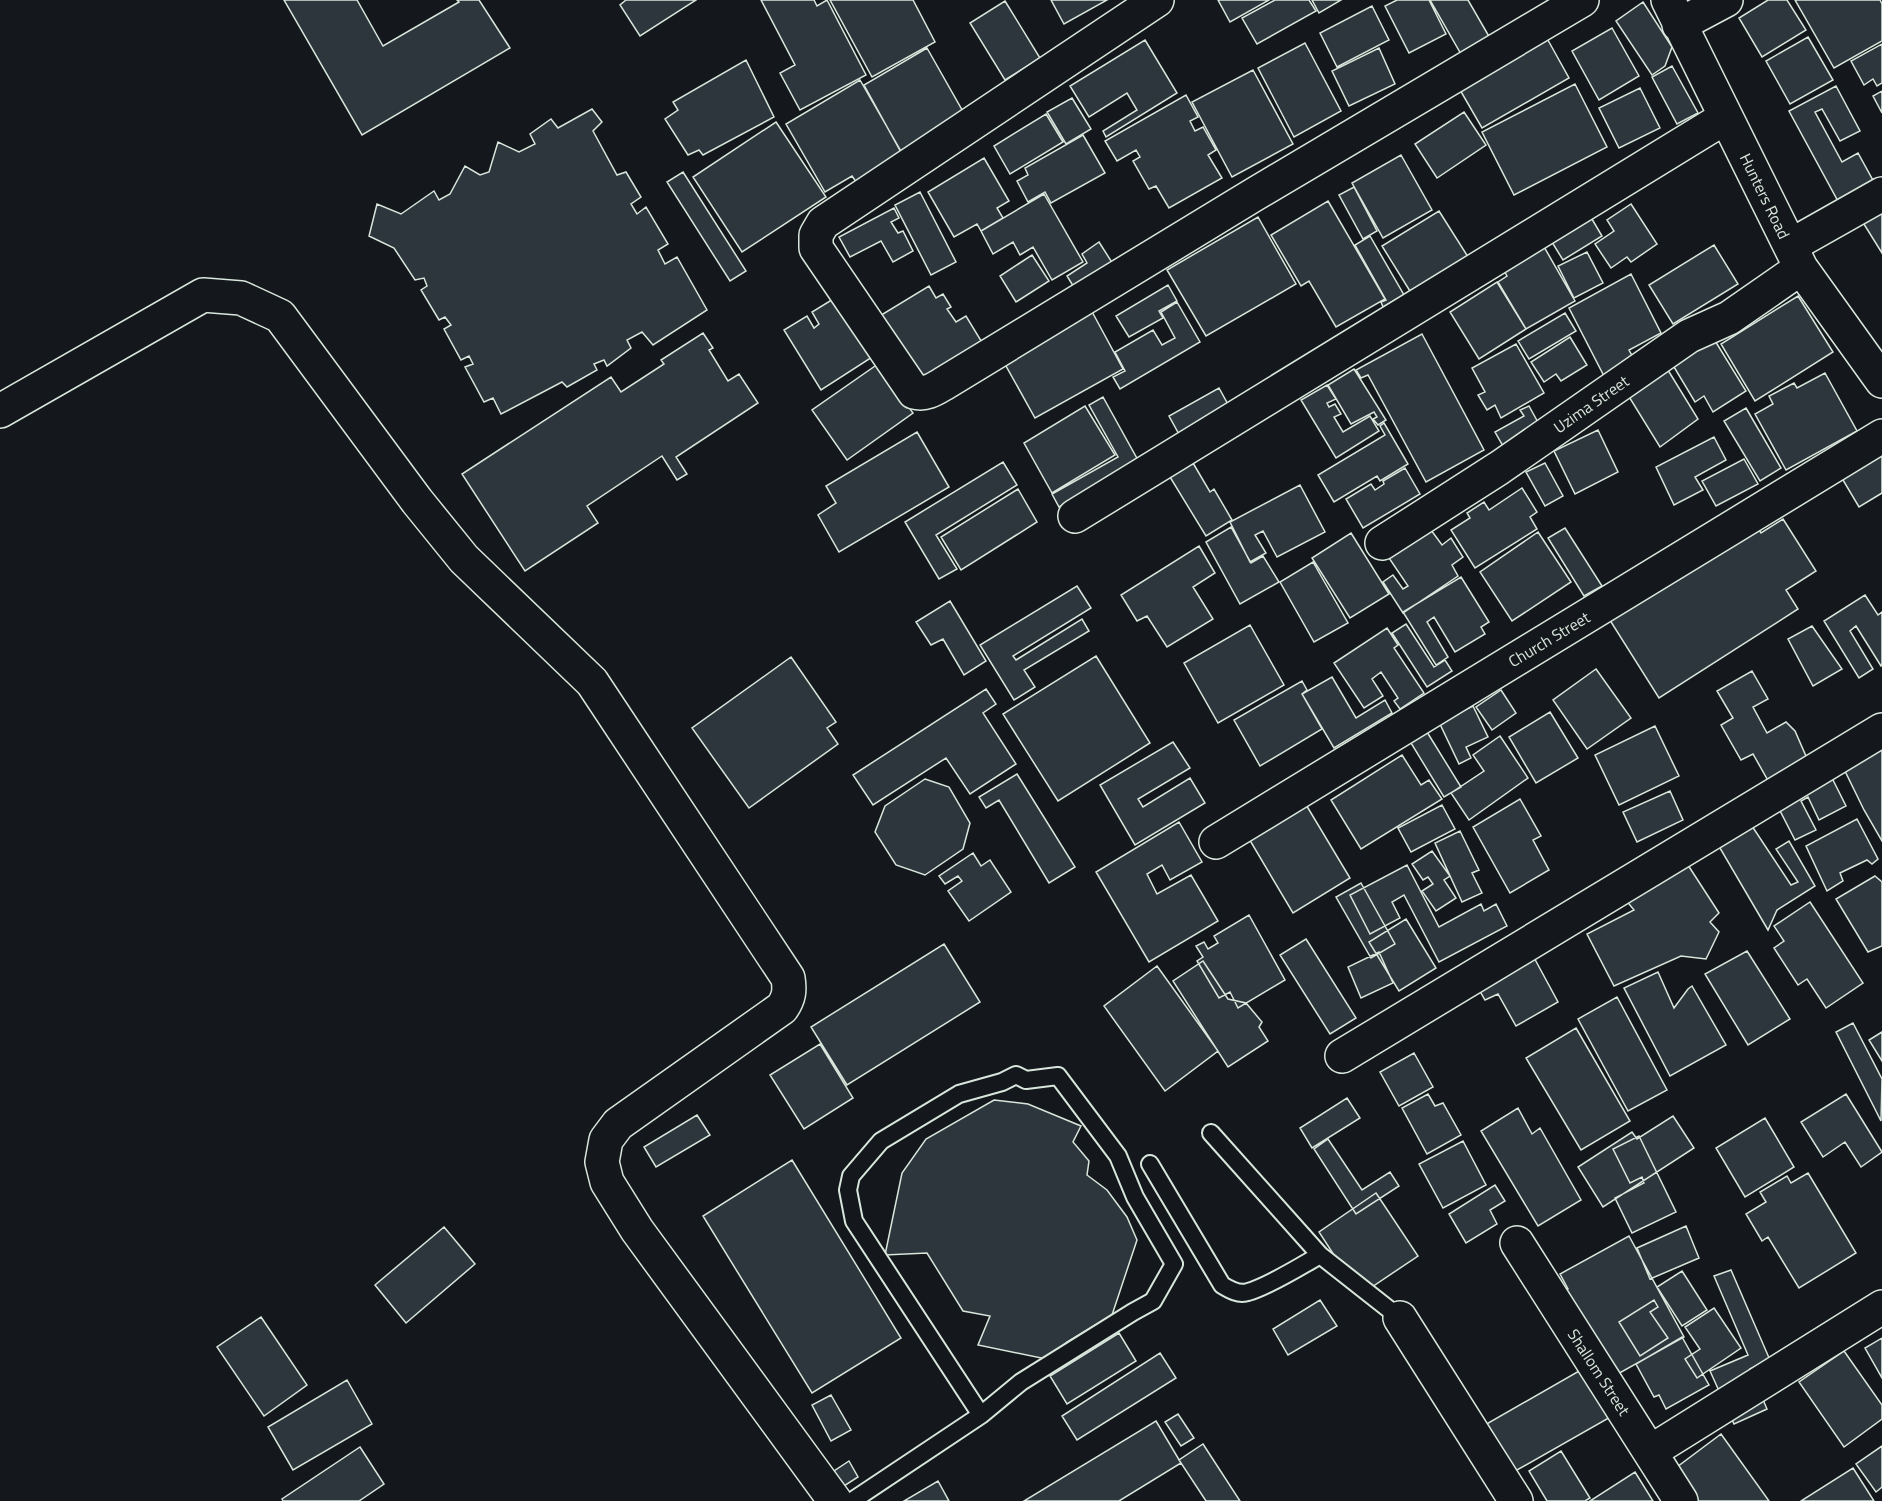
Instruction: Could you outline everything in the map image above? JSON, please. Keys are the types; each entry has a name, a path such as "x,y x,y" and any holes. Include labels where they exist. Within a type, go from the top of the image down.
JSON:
{"street":[{"path":"1156,0 823,223 816,235 816,248 914,392 921,394 937,388 1265,188 1582,0"},
{"path":"1674,12 1726,0"},
{"name":"Hunters Road","path":"1674,12 1796,257 1882,380"},
{"path":"1076,516 1726,117"},
{"name":"Uzima Street","path":"1382,543 1499,468 1689,336 1729,318 1796,257 1882,194"},
{"path":"0,411 203,295 241,298 260,306 280,316 417,501 464,559 592,682 788,978 790,990 788,999 782,1008 618,1124 606,1140 602,1162 607,1182 637,1230 835,1501"},
{"name":"Church Street","path":"1216,842 1882,436"},
{"path":"1342,1056 1882,730"},
{"name":"Shallom Street","path":"1517,1243 1681,1501"},
{"path":"1650,1452 1882,1307"},
{"path":"1400,1318 1516,1501"}],"lane":[{"path":"852,1501 981,1415 1021,1382 1133,1311 1153,1301 1174,1264 1135,1197 1118,1156 1058,1076 1026,1080 1016,1075 1002,1082 959,1094 881,1141 851,1176 848,1190 854,1221 981,1415"},
{"path":"1211,1133 1320,1255 1400,1318"},
{"path":"1150,1164 1222,1285 1232,1292 1247,1293 1320,1255"}],"building":[{"path":"284,0 357,0 383,46 459,2 457,0 479,0 510,48 362,135"},
{"path":"626,0 696,0 640,36 620,5"},
{"path":"761,0 814,0 817,6 827,0 866,75 800,110 780,73 795,65"},
{"path":"830,0 913,0 935,42 872,77"},
{"path":"1051,0 1107,0 1064,24"},
{"path":"1218,0 1269,0 1230,22"},
{"path":"1275,0 1309,0 1316,11 1257,44 1242,18"},
{"path":"1312,0 1341,0 1319,13"},
{"path":"1397,0 1429,0 1446,34 1409,53 1385,6"},
{"path":"1430,0 1468,0 1494,45 1465,61"},
{"path":"1768,0 1787,0 1806,30 1762,57 1739,18"},
{"path":"1795,0 1880,0 1882,4 1882,41 1834,68"},
{"path":"1005,1 1040,58 1005,80 970,23"},
{"path":"1643,2 1672,47 1665,66 1652,75 1616,21"},
{"path":"1372,6 1389,40 1337,67 1320,33"},
{"path":"1612,28 1639,76 1599,100 1572,51"},
{"path":"1544,33 1569,78 1482,128 1456,83"},
{"path":"1808,37 1833,80 1790,104 1766,61"},
{"path":"1145,40 1177,93 1106,137 1103,131 1137,110 1127,93 1089,117 1070,86"},
{"path":"1305,43 1341,111 1294,137 1258,68"},
{"path":"1882,44 1882,83 1877,86 1873,79 1864,85 1851,61"},
{"path":"927,48 970,124 902,154 864,85"},
{"path":"1379,48 1395,84 1349,106 1332,71"},
{"path":"746,60 774,117 703,155 699,150 688,155 665,119 678,110 673,102"},
{"path":"1672,66 1698,113 1677,124 1652,77"},
{"path":"1253,70 1293,144 1232,177 1192,102"},
{"path":"860,80 902,153 859,186 852,176 825,192 786,124"},
{"path":"1575,84 1607,147 1514,195 1482,132"},
{"path":"1836,86 1860,131 1840,141 1822,109 1815,112 1842,162 1858,153 1875,184 1839,203 1789,111"},
{"path":"1640,88 1660,128 1619,148 1599,108"},
{"path":"1882,91 1882,113 1873,96"},
{"path":"1186,95 1198,117 1190,121 1195,131 1203,127 1216,150 1208,155 1222,178 1169,208 1156,186 1149,189 1133,161 1140,157 1136,150 1117,161 1105,141"},
{"path":"1072,98 1091,129 1066,144 1047,112"},
{"path":"592,109 602,122 593,131 617,175 626,172 641,197 631,204 637,214 646,207 668,244 658,250 665,264 677,257 707,310 653,345 642,332 627,340 631,348 607,366 604,360 594,364 597,370 567,387 562,382 501,414 493,398 484,402 465,367 473,364 469,356 461,360 444,329 451,325 445,317 439,320 421,290 427,286 424,278 415,280 394,248 369,236 377,204 401,214 434,191 439,200 450,194 465,166 480,175 489,172 498,142 519,152 535,144 530,134 551,119 558,128"},
{"path":"1464,112 1486,145 1437,178 1415,144"},
{"path":"1046,114 1063,142 1010,174 994,146"},
{"path":"776,122 826,197 742,252 693,177"},
{"path":"1083,135 1105,173 1051,203 1045,192 1028,202 1017,181 1028,175 1025,168"},
{"path":"1401,155 1432,210 1383,238 1352,183"},
{"path":"984,158 1009,201 997,208 1003,218 981,231 977,224 954,237 928,192"},
{"path":"683,172 746,271 730,281 667,182"},
{"path":"1354,187 1377,231 1363,239 1339,195"},
{"path":"920,192 956,262 931,275 895,205"},
{"path":"1044,194 1083,262 1052,280 1033,247 1020,255 1013,242 993,254 981,231"},
{"path":"1579,197 1602,236 1563,260 1539,221"},
{"path":"1328,201 1385,299 1336,327 1309,281 1301,286 1271,235"},
{"path":"1631,204 1657,244 1631,262 1627,257 1611,268 1595,244 1614,231 1607,220"},
{"path":"894,208 899,218 891,222 898,233 903,231 913,251 893,262 881,241 850,257 839,237"},
{"path":"1882,208 1882,253 1862,221"},
{"path":"1439,211 1470,260 1413,296 1382,246"},
{"path":"1258,217 1296,284 1206,336 1167,270"},
{"path":"1535,231 1575,301 1526,329 1498,282 1507,276 1495,255"},
{"path":"1370,236 1404,295 1383,307 1381,302 1386,300 1355,245"},
{"path":"1099,242 1113,264 1075,289 1067,276 1087,263 1082,254"},
{"path":"1714,245 1738,284 1673,324 1649,285"},
{"path":"1587,252 1603,283 1574,298 1558,266"},
{"path":"1032,255 1049,281 1016,302 1000,276"},
{"path":"1631,274 1661,333 1629,350 1635,361 1605,378 1569,308"},
{"path":"1497,282 1526,329 1479,359 1450,312"},
{"path":"1168,285 1177,301 1159,311 1163,318 1129,337 1116,316"},
{"path":"929,286 936,298 943,294 951,307 947,309 956,322 966,316 983,344 917,383 878,317"},
{"path":"843,293 880,352 821,390 784,330 807,316 814,328 819,324 812,312"},
{"path":"1798,296 1833,352 1755,401 1721,344"},
{"path":"1177,302 1200,342 1120,389 1113,377 1125,371 1115,352 1153,330 1162,345 1175,338 1161,312"},
{"path":"1090,308 1123,369 1035,418 1001,357"},
{"path":"1565,313 1576,331 1529,359 1518,341"},
{"path":"1709,331 1746,391 1713,412 1704,396 1695,402 1668,357"},
{"path":"703,333 713,348 709,350 728,381 739,374 758,403 676,457 687,474 677,480 662,456 587,506 598,523 525,571 462,474 611,377 621,392 664,364 661,360"},
{"path":"1422,334 1484,450 1426,482 1368,375 1361,378 1356,370"},
{"path":"1570,337 1587,365 1561,381 1556,374 1544,382 1531,362"},
{"path":"1516,344 1544,393 1501,418 1495,405 1487,410 1478,395 1485,392 1472,368"},
{"path":"1663,362 1698,419 1660,447 1623,387"},
{"path":"878,364 913,413 847,460 812,410"},
{"path":"1354,369 1386,420 1378,425 1373,419 1377,417 1374,412 1351,424 1328,385"},
{"path":"1825,373 1857,431 1786,470 1755,414 1773,404 1769,396 1794,383 1797,388"},
{"path":"1327,385 1336,399 1327,403 1329,407 1335,404 1341,414 1334,417 1343,432 1370,416 1379,431 1336,458 1301,400"},
{"path":"1219,388 1230,408 1180,436 1169,416"},
{"path":"1103,397 1139,462 1059,507 1052,494 1118,457 1089,405"},
{"path":"1085,406 1115,455 1052,493 1024,443"},
{"path":"1529,406 1540,426 1503,446 1495,432 1524,416 1520,410"},
{"path":"1746,408 1781,468 1760,481 1724,421"},
{"path":"1384,423 1408,464 1380,481 1377,476 1334,502 1318,475 1385,435 1380,426"},
{"path":"1598,430 1618,472 1575,494 1554,451"},
{"path":"917,432 949,487 839,552 818,515 836,503 826,486"},
{"path":"1714,437 1726,460 1695,477 1703,490 1674,505 1656,467"},
{"path":"1882,450 1882,493 1859,507 1840,475"},
{"path":"1744,459 1758,484 1716,506 1702,481"},
{"path":"1003,462 1017,485 936,535 957,569 939,579 905,522"},
{"path":"1193,463 1210,492 1214,489 1232,520 1206,536 1170,477"},
{"path":"1545,463 1563,496 1545,506 1526,472"},
{"path":"1405,468 1420,494 1363,528 1346,499 1371,484 1375,490 1384,484 1383,481"},
{"path":"1300,485 1325,532 1277,557 1263,531 1255,535 1266,553 1250,562 1230,522"},
{"path":"1522,488 1537,512 1530,517 1537,529 1475,568 1451,530 1470,518 1467,513 1484,502 1489,510"},
{"path":"1018,489 1037,522 961,570 941,537"},
{"path":"1783,519 1816,571 1786,590 1798,609 1659,698 1606,614 1753,520 1761,533"},
{"path":"1231,527 1251,563 1263,556 1279,582 1240,604 1206,542"},
{"path":"1565,528 1602,586 1584,596 1548,538"},
{"path":"1431,530 1442,545 1451,538 1463,557 1452,565 1458,576 1403,613 1383,582 1393,575 1403,589 1408,586 1389,558"},
{"path":"1538,532 1571,582 1512,621 1480,572"},
{"path":"1351,533 1389,594 1350,618 1312,558"},
{"path":"1199,546 1215,573 1193,587 1213,619 1167,647 1147,616 1137,621 1121,595"},
{"path":"1313,562 1348,623 1314,642 1280,582"},
{"path":"1461,577 1489,622 1481,627 1485,634 1455,652 1434,617 1427,622 1448,657 1436,665 1403,612"},
{"path":"1077,586 1091,608 1013,656 1016,660 1082,619 1089,631 1024,670 1035,687 1014,700 980,645"},
{"path":"1865,595 1878,615 1882,612 1882,665 1856,626 1850,631 1873,669 1859,678 1824,621"},
{"path":"950,601 986,661 964,675 943,639 931,645 916,622"},
{"path":"1406,624 1434,667 1445,660 1452,671 1427,687 1392,633"},
{"path":"1250,625 1284,685 1218,723 1184,663"},
{"path":"1812,626 1842,669 1813,686 1788,639"},
{"path":"1387,628 1398,645 1394,648 1424,693 1400,709 1394,701 1398,698 1381,672 1372,679 1383,696 1364,708 1334,663"},
{"path":"1096,656 1150,743 1058,801 1003,714"},
{"path":"791,657 836,722 827,728 838,744 749,808 692,728"},
{"path":"1596,669 1631,718 1587,749 1553,700"},
{"path":"1752,671 1768,699 1753,707 1767,733 1786,722 1795,731 1809,763 1770,784 1753,754 1741,760 1721,725 1733,718 1717,691"},
{"path":"1332,677 1356,718 1385,700 1392,713 1334,748 1302,694"},
{"path":"1302,681 1307,690 1302,694 1322,729 1260,766 1234,720"},
{"path":"986,689 996,704 983,713 1016,764 970,794 946,758 873,805 853,775"},
{"path":"1501,690 1516,713 1492,730 1476,707"},
{"path":"1473,706 1488,737 1466,747 1471,758 1459,764 1439,722"},
{"path":"1550,712 1578,758 1536,783 1509,737"},
{"path":"1655,726 1679,776 1619,805 1595,755"},
{"path":"1427,732 1461,787 1444,797 1411,743"},
{"path":"1500,736 1528,778 1469,820 1451,793 1484,771 1473,755"},
{"path":"1173,742 1190,768 1138,799 1143,807 1190,778 1205,803 1135,845 1100,785"},
{"path":"1882,748 1882,841 1844,769"},
{"path":"1402,755 1421,785 1429,780 1442,799 1361,849 1331,800"},
{"path":"1829,772 1846,806 1819,820 1808,797 1801,801 1816,830 1795,840 1774,799"},
{"path":"1017,774 1075,867 1049,883 999,800 986,808 979,797"},
{"path":"925,779 949,787 970,823 963,849 925,875 896,865 875,832 885,806"},
{"path":"1670,791 1683,820 1637,842 1623,812"},
{"path":"1299,793 1350,878 1293,913 1242,827"},
{"path":"1520,799 1541,836 1533,840 1549,870 1510,893 1473,827"},
{"path":"1442,805 1455,829 1411,852 1398,828"},
{"path":"1857,819 1878,859 1872,864 1867,860 1840,873 1843,881 1827,891 1806,846"},
{"path":"1748,820 1791,885 1798,882 1776,849 1789,841 1815,886 1777,910 1768,930 1717,843"},
{"path":"1179,822 1202,862 1170,880 1162,865 1147,874 1157,894 1191,875 1218,921 1149,962 1096,872"},
{"path":"1460,831 1479,870 1472,873 1482,893 1462,902 1435,843"},
{"path":"1432,851 1450,876 1444,880 1456,898 1436,911 1422,891 1433,884 1428,877 1423,880 1412,864"},
{"path":"973,853 981,866 990,860 1011,892 969,921 948,891 962,881 958,876 945,884 939,876"},
{"path":"1686,862 1719,913 1710,922 1719,932 1706,959 1681,956 1614,986 1587,934 1634,910 1625,899"},
{"path":"1407,865 1439,927 1481,904 1484,911 1496,904 1507,926 1439,962 1404,895 1392,902 1400,918 1370,934 1350,895"},
{"path":"1875,876 1882,882 1882,946 1868,952 1836,899"},
{"path":"1361,883 1395,944 1371,958 1336,897"},
{"path":"1810,902 1863,983 1826,1008 1807,979 1798,985 1774,948 1784,941 1774,926"},
{"path":"1249,915 1285,980 1238,1008 1230,992 1219,998 1197,961 1203,957 1196,946 1204,942 1208,949 1218,943 1214,936"},
{"path":"1406,919 1436,968 1399,991 1369,942"},
{"path":"1306,939 1356,1018 1330,1034 1280,955"},
{"path":"1525,941 1558,1002 1516,1026 1498,994 1485,1000 1469,972"},
{"path":"944,944 980,1002 847,1085 811,1027"},
{"path":"1747,951 1790,1019 1748,1045 1705,974"},
{"path":"1379,952 1393,983 1361,998 1348,967"},
{"path":"1203,961 1228,999 1246,1003 1262,1022 1259,1027 1268,1041 1228,1067 1173,981"},
{"path":"1157,966 1218,1051 1165,1091 1104,1006"},
{"path":"1658,972 1674,1008 1692,986 1726,1045 1670,1076 1624,988"},
{"path":"1617,997 1667,1090 1628,1111 1578,1019"},
{"path":"1853,1023 1882,1079 1881,1121 1836,1032"},
{"path":"1576,1028 1630,1121 1581,1150 1526,1058"},
{"path":"1882,1032 1882,1061 1869,1040"},
{"path":"820,1044 853,1098 804,1129 770,1075"},
{"path":"1414,1053 1433,1087 1399,1106 1380,1072"},
{"path":"1428,1094 1435,1106 1443,1103 1461,1135 1427,1154 1402,1108"},
{"path":"1846,1094 1882,1152 1861,1167 1845,1142 1823,1157 1801,1122"},
{"path":"1347,1098 1360,1118 1312,1148 1300,1128"},
{"path":"994,1100 1028,1104 1081,1126 1073,1142 1089,1161 1087,1175 1107,1190 1127,1217 1137,1240 1112,1315 1067,1342 1046,1359 978,1345 990,1316 963,1311 927,1253 885,1255 902,1173 926,1139"},
{"path":"1518,1108 1532,1134 1540,1128 1581,1200 1538,1226 1481,1131"},
{"path":"697,1115 710,1135 656,1167 644,1147"},
{"path":"1673,1116 1694,1148 1603,1207 1578,1167 1632,1132 1637,1139"},
{"path":"1765,1118 1794,1167 1745,1197 1716,1148"},
{"path":"1639,1136 1676,1212 1632,1233 1615,1198 1644,1183 1642,1177 1630,1183 1613,1149"},
{"path":"1328,1139 1362,1190 1390,1172 1399,1186 1356,1214 1314,1149"},
{"path":"1463,1141 1486,1185 1443,1208 1419,1164"},
{"path":"792,1160 901,1338 812,1393 703,1216"},
{"path":"1808,1173 1856,1253 1799,1288 1768,1237 1762,1241 1746,1214 1766,1202 1760,1192 1787,1176 1791,1183"},
{"path":"1495,1185 1505,1201 1490,1210 1497,1224 1466,1243 1449,1214"},
{"path":"1376,1193 1418,1256 1360,1295 1319,1232"},
{"path":"1686,1226 1699,1258 1650,1279 1637,1248"},
{"path":"444,1227 475,1264 406,1323 375,1285"},
{"path":"1629,1236 1684,1337 1616,1375 1588,1324 1581,1328 1562,1292 1568,1289 1560,1274"},
{"path":"1731,1270 1770,1360 1750,1369 1767,1409 1734,1424 1710,1371 1748,1355 1714,1276"},
{"path":"1682,1271 1707,1310 1682,1326 1657,1287"},
{"path":"1320,1300 1337,1326 1288,1355 1273,1329"},
{"path":"1654,1300 1658,1307 1650,1312 1668,1338 1640,1356 1619,1322"},
{"path":"1714,1308 1741,1348 1697,1378 1685,1359 1700,1349 1685,1327"},
{"path":"261,1317 307,1385 264,1416 217,1347"},
{"path":"1119,1333 1136,1361 1067,1404 1050,1376"},
{"path":"1682,1337 1709,1385 1666,1409 1659,1395 1654,1397 1636,1364"},
{"path":"1882,1338 1882,1378 1865,1348"},
{"path":"1844,1351 1882,1405 1882,1419 1844,1447 1799,1382"},
{"path":"1160,1353 1176,1378 1077,1440 1062,1416"},
{"path":"1586,1367 1614,1415 1510,1474 1483,1426"},
{"path":"347,1380 372,1424 293,1470 268,1427"},
{"path":"831,1395 851,1430 831,1441 812,1405"},
{"path":"1178,1414 1194,1438 1181,1446 1165,1422"},
{"path":"1156,1421 1181,1463 1119,1501 1024,1501"},
{"path":"1721,1434 1769,1501 1693,1501 1673,1470"},
{"path":"1203,1444 1240,1501 1206,1501 1179,1460"},
{"path":"1882,1446 1882,1487 1876,1492 1856,1464"},
{"path":"360,1447 384,1484 359,1501 283,1501 282,1499"},
{"path":"1561,1451 1590,1498 1585,1501 1547,1501 1529,1471"},
{"path":"849,1461 858,1477 844,1486 834,1471"},
{"path":"1853,1468 1874,1501 1801,1501"},
{"path":"1635,1472 1653,1501 1590,1501"},
{"path":"938,1481 949,1501 904,1501"}]}
